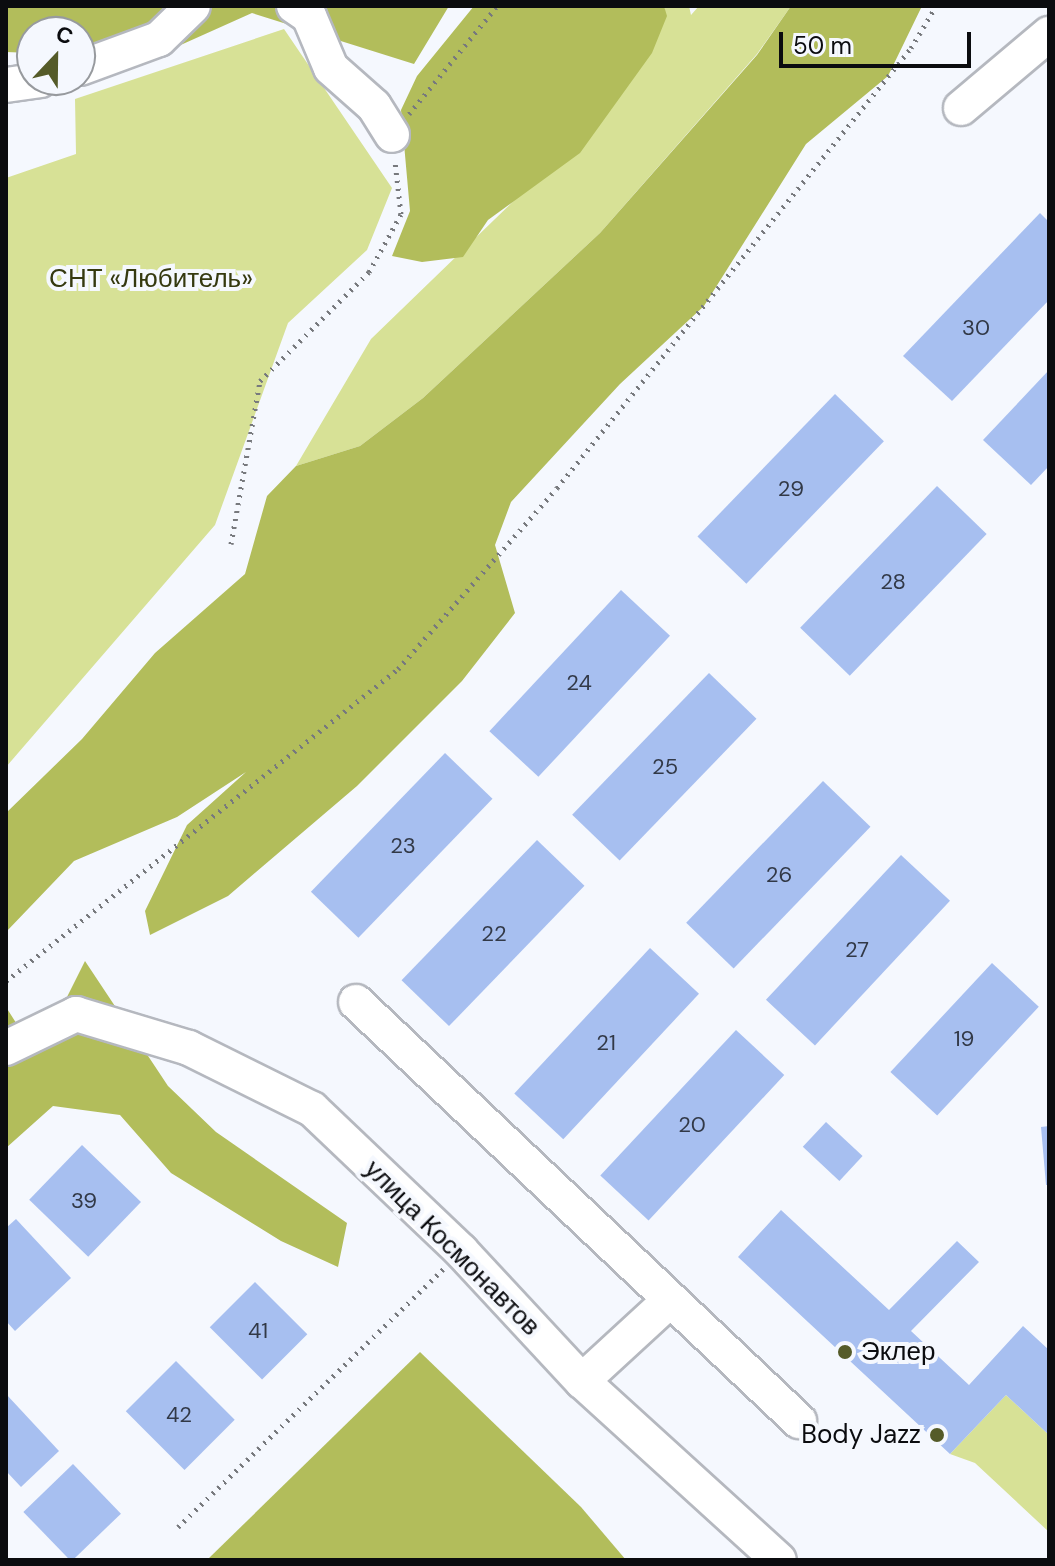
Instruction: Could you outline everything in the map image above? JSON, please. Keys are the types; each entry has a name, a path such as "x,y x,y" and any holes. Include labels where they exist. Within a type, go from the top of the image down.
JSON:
{"street":[{"path":"96,62 159,39 193,6"},
{"path":"294,6 309,16 331,68 374,106 392,135"},
{"path":"961,108 1049,34"},
{"path":"356,1002 799,1421"},
{"name":"улица Космонавтов","path":"6,1048 76,1014 189,1048 301,1093 312,1109 461,1251 582,1381 779,1560"},
{"path":"582,1381 670,1300"}],"path":[{"path":"231,544 260,381 369,272 401,214 392,135 497,6"},
{"path":"6,981 398,669 557,488 911,48 936,6"},
{"path":"178,1527 461,1251"}],"green space":[{"path":"6,6 449,6 414,64 252,13 165,52 96,54 96,16 16,16 16,52 6,52"},
{"path":"474,6 664,6 667,16 652,53 580,153 488,220 463,257 422,262 392,256 410,211 401,110 417,76"},
{"path":"664,6 689,6 691,15 699,6 791,6 757,54 600,233 423,398 360,446 296,466 371,339 525,190 666,17"},
{"path":"791,6 922,6 888,76 806,144 704,306 620,384 511,502 495,545 515,613 462,681 357,786 228,896 150,935 145,911 187,825 246,772 177,817 74,861 6,932 6,813 82,739 155,653 245,574 267,496 296,466 360,446 423,398 600,233 757,55"},
{"name":"СНТ «Любитель»","path":"284,29 392,188 367,250 288,323 215,525 6,767 6,178 76,154 75,99 96,96 96,92"},
{"path":"85,961 168,1086 216,1132 347,1223 338,1267 281,1241 171,1173 120,1115 53,1106 6,1148 6,1007 25,1037 54,1023"},
{"path":"420,1352 581,1507 626,1560 207,1560"},
{"path":"1006,1395 1049,1435 1049,1532 975,1463 950,1454"}],"building":[{"path":"1040,213 1049,222 1049,300 952,401 903,356"},
{"path":"1049,370 1049,466 1031,485 983,440"},
{"path":"835,394 884,441 746,584 697,536"},
{"path":"937,486 987,534 850,676 800,628"},
{"path":"621,590 670,636 538,777 489,731"},
{"path":"709,673 756,719 620,861 572,815"},
{"path":"445,753 492,799 358,938 311,892"},
{"path":"823,781 870,827 734,969 686,923"},
{"path":"537,840 584,886 449,1026 402,980"},
{"path":"901,855 950,901 815,1046 766,1000"},
{"path":"650,948 699,994 563,1139 514,1094"},
{"path":"992,963 1039,1007 937,1116 890,1072"},
{"path":"736,1030 784,1075 649,1221 600,1176"},
{"path":"826,1122 863,1156 839,1181 803,1147"},
{"path":"1049,1126 1049,1185 1046,1185 1041,1127"},
{"path":"82,1145 141,1202 88,1257 29,1200"},
{"path":"781,1210 889,1310 957,1241 979,1262 911,1331 969,1385 1023,1326 1049,1350 1049,1435 1006,1395 950,1454 738,1257"},
{"path":"16,1219 71,1278 15,1331 6,1321 6,1228"},
{"path":"255,1282 307,1334 262,1380 210,1327"},
{"path":"176,1361 235,1420 184,1470 126,1411"},
{"path":"6,1394 59,1451 21,1487 6,1471"},
{"path":"73,1464 121,1514 70,1560 23,1512"}],"place":[{"name":"Эклер","path":"845,1352"},
{"name":"Body Jazz","path":"937,1435"}]}
